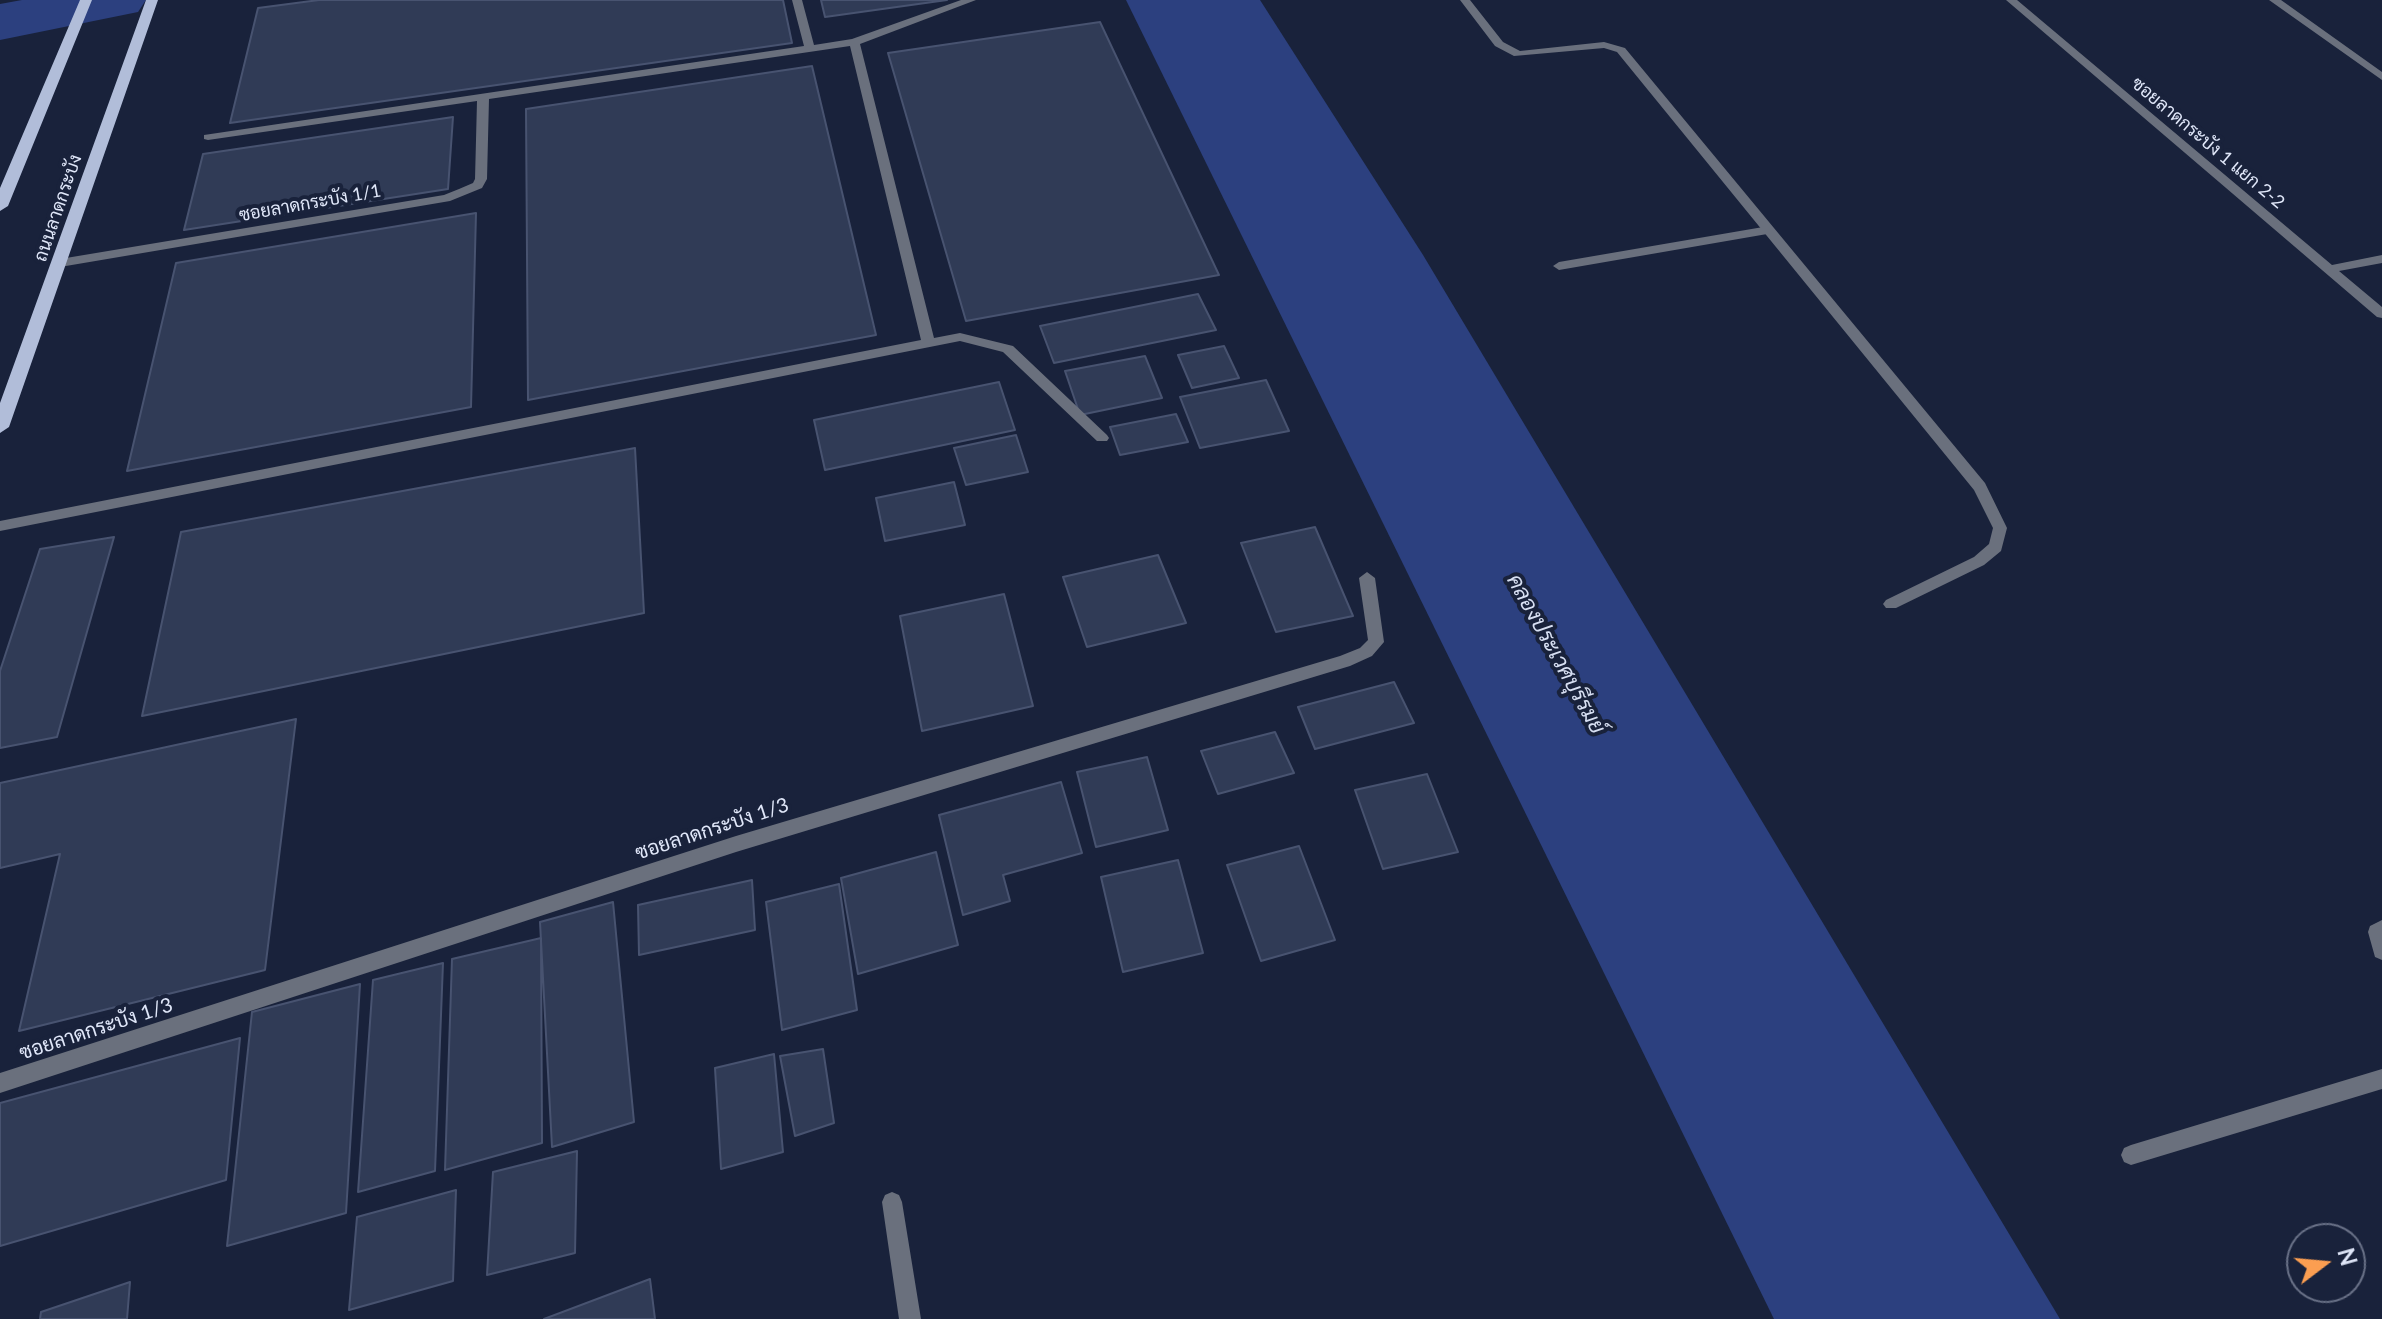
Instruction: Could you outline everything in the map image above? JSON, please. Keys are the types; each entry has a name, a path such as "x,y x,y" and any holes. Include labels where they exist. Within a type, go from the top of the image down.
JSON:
{"main road":[{"path":"0,206 50,93 86,0"},
{"name":"ถนนลาดกระบัง","path":"0,427 152,0"}],"street":[{"path":"797,0 810,50"},
{"path":"208,137 810,50 854,42 971,0"},
{"path":"1465,0 1499,44 1518,54 1604,45 1621,50 1980,487 2000,528 1996,547 1979,561 1891,604"},
{"name":"ซอยลาดกระบัง 1 แยก 2-2","path":"2011,0 2382,314"},
{"path":"2274,0 2382,77"},
{"path":"854,42 928,342"},
{"name":"ซอยลาดกระบัง 1/1","path":"60,263 430,201 463,192 478,185 481,179 483,98"},
{"path":"1559,266 1769,230"},
{"path":"2330,269 2382,259"},
{"path":"0,526 960,337 1008,349 1102,438"},
{"name":"ซอยลาดกระบัง 1/3","path":"0,1083 736,844 1344,661 1366,652 1376,642 1367,578"},
{"path":"2382,928 2377,932 2382,951"},
{"path":"2131,1155 2382,1079"},
{"path":"892,1202 910,1319"}],"water":[{"name":"คลองประเวศบุรีรมย์","path":"1126,0 1260,0 1423,255 2060,1319 1774,1319"}],"building":[{"path":"319,0 783,0 792,43 230,123 258,8"},
{"path":"821,0 947,0 825,17"},
{"path":"1100,22 1219,275 966,321 888,53"},
{"path":"812,66 876,335 528,400 526,109"},
{"path":"453,117 448,189 184,230 203,154"},
{"path":"476,213 471,407 127,471 176,263"},
{"path":"1198,294 1216,330 1054,363 1040,326"},
{"path":"1224,346 1239,378 1192,388 1178,355"},
{"path":"1145,356 1162,398 1080,415 1065,371"},
{"path":"1266,380 1289,431 1200,448 1180,397"},
{"path":"999,382 1015,430 825,470 814,420"},
{"path":"1176,414 1188,442 1120,455 1110,427"},
{"path":"1016,435 1028,472 966,485 954,448"},
{"path":"635,448 644,613 142,716 181,532"},
{"path":"954,482 965,525 885,541 876,498"},
{"path":"1315,527 1353,616 1276,632 1241,543"},
{"path":"114,537 57,737 0,748 0,671 40,549"},
{"path":"1158,555 1186,623 1087,647 1063,577"},
{"path":"1004,594 1033,706 922,731 900,616"},
{"path":"1394,682 1414,723 1315,749 1298,707"},
{"path":"296,719 265,970 19,1031 60,854 0,868 0,783"},
{"path":"1275,732 1294,773 1218,794 1201,751"},
{"path":"1147,757 1168,830 1096,847 1077,772"},
{"path":"1427,774 1458,852 1383,869 1355,790"},
{"path":"1061,782 1082,853 1003,875 1010,901 963,915 939,815"},
{"path":"1299,846 1335,940 1261,961 1227,865"},
{"path":"936,852 958,945 858,974 841,878"},
{"path":"1178,860 1203,953 1123,972 1101,877"},
{"path":"752,880 755,930 639,955 638,905"},
{"path":"839,884 857,1010 782,1030 766,902"},
{"path":"613,902 634,1122 552,1147 540,922"},
{"path":"541,938 542,1143 445,1170 452,959"},
{"path":"443,963 435,1171 358,1192 373,980"},
{"path":"360,984 346,1213 227,1246 252,1012"},
{"path":"240,1038 226,1180 0,1246 0,1103"},
{"path":"823,1049 834,1123 795,1136 780,1056"},
{"path":"774,1054 783,1152 721,1169 715,1068"},
{"path":"577,1151 575,1253 487,1275 493,1172"},
{"path":"456,1190 453,1281 349,1310 357,1217"},
{"path":"650,1279 655,1319 544,1319"},
{"path":"130,1282 127,1319 40,1319 41,1312"}],"waterway":[{"path":"0,22 117,0"}]}
